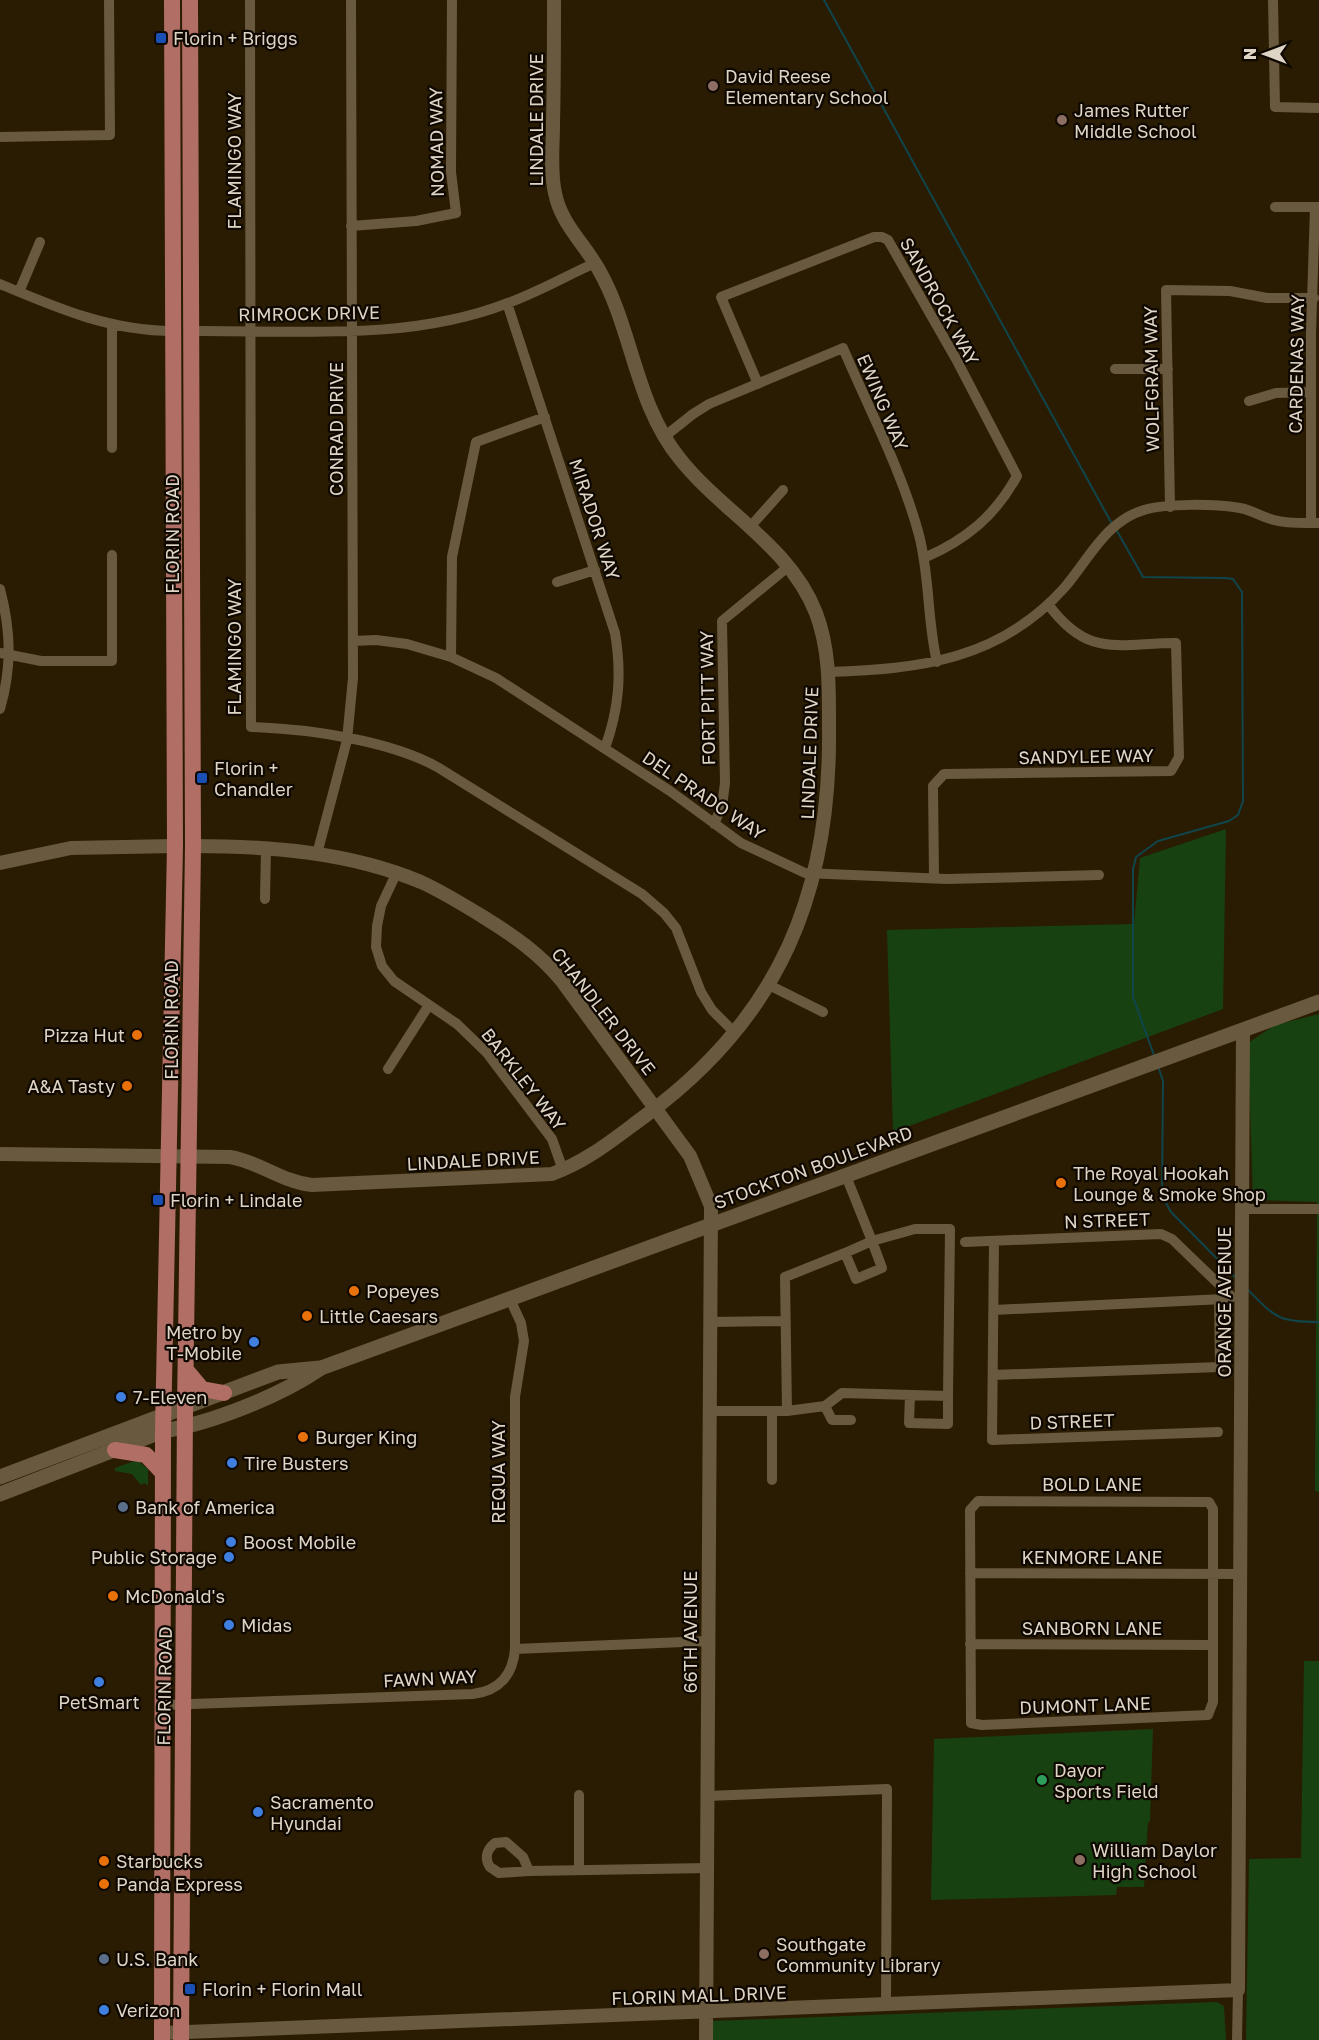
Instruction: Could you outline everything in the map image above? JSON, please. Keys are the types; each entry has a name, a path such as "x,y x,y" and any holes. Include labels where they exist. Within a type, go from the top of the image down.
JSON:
{"main road":[{"name":"FLORIN ROAD","path":"162,2036 163,1473 175,846 172,0"},
{"name":"FLORIN ROAD","path":"181,2036 185,1408 193,846 190,0"},
{"path":"173,307 191,332"},
{"path":"173,331 190,357"},
{"path":"175,823 193,846"},
{"path":"175,846 192,870"},
{"name":"STOCKTON BOULEVARD","path":"0,1494 115,1450 164,1423 185,1408 278,1372 321,1368 1319,1002"},
{"name":"STOCKTON BOULEVARD","path":"0,1477 164,1423 186,1427 294,1387 321,1368"},
{"path":"186,1370 202,1389 224,1393"},
{"path":"115,1450 146,1455 163,1473"}],"street":[{"path":"0,137 110,135 109,0"},
{"name":"FLAMINGO WAY","path":"250,0 251,727 306,731 392,748 430,763 650,900 670,921 681,937 696,983 706,1001 734,1032"},
{"name":"CONRAD DRIVE","path":"317,854 347,740 352,701 351,0"},
{"name":"NOMAD WAY","path":"351,226 416,221 456,213 451,172 452,0"},
{"name":"LINDALE DRIVE","path":"0,1154 170,1154 239,1158 283,1179 312,1185 543,1175 562,1170 593,1155 656,1108 699,1070 734,1032 769,984 796,930 816,876 829,785 829,672 816,612 803,586 789,566 696,478 664,437 645,395 610,294 595,263 565,220 554,190 554,0"},
{"path":"1273,0 1275,107 1319,108"},
{"path":"1275,207 1317,207"},
{"name":"CARDENAS WAY","path":"1315,523 1311,392 1317,207"},
{"name":"SANDROCK WAY","path":"758,384 721,297 873,237 888,240 956,359 1017,476 996,508 981,524 964,538 924,558"},
{"path":"19,292 40,242"},
{"name":"RIMROCK DRIVE","path":"191,332 352,332 434,322 507,303 595,263"},
{"path":"0,284 70,314 112,326 173,331"},
{"name":"WOLFGRAM WAY","path":"1170,507 1167,290 1230,291 1267,298 1314,298"},
{"name":"MIRADOR WAY","path":"507,303 615,633 620,671 616,709 605,748"},
{"path":"112,326 112,448"},
{"name":"EWING WAY","path":"664,437 700,408 843,348 914,518 924,558 930,623 938,662"},
{"path":"1115,369 1168,369"},
{"path":"1249,401 1276,393 1311,392"},
{"path":"451,657 452,557 476,442 545,417"},
{"path":"750,527 783,490"},
{"path":"829,672 897,669 938,662 964,654 1005,635 1048,604 1080,569 1107,533 1126,517 1145,510 1170,507 1230,507 1249,510 1276,521 1315,523"},
{"path":"5,654 41,661 112,661 112,555"},
{"name":"FORT PITT WAY","path":"714,824 722,806 725,783 722,621 789,566"},
{"path":"557,582 595,570"},
{"path":"0,589 7,616 0,709"},
{"name":"SANDYLEE WAY","path":"934,878 933,786 944,774 1171,771 1176,766 1179,757 1176,643 1126,647 1099,644 1067,626 1048,604"},
{"name":"DEL PRADO WAY","path":"353,640 406,644 451,657 496,678 670,790 714,824 762,854 816,876 1081,878 1099,875"},
{"path":"0,863 71,848 175,846"},
{"name":"CHANDLER DRIVE","path":"193,846 266,848 317,854 370,864 420,882 453,898 515,937 541,957 562,981 690,1156 711,1206 711,1225"},
{"path":"265,899 266,848"},
{"name":"BARKLEY WAY","path":"396,874 378,916 376,937 378,957 394,981 457,1024 487,1053 552,1139 562,1170"},
{"path":"769,984 823,1012"},
{"path":"388,1069 429,1005"},
{"name":"ORANGE AVENUE","path":"1237,2040 1240,1574 1238,1295 1242,1266 1243,1030"},
{"path":"846,1176 882,1268 856,1279 846,1253"},
{"path":"1242,1209 1319,1209"},
{"name":"66TH AVENUE","path":"706,2040 711,1225"},
{"path":"787,1411 785,1277 872,1240 915,1229 951,1229 948,1424 909,1424 910,1395"},
{"name":"N STREET","path":"965,1242 1161,1234 1172,1239 1238,1295"},
{"path":"994,1242 993,1375 1220,1367 1219,1300"},
{"path":"994,1310 1219,1300 1238,1295"},
{"name":"REQUA WAY","path":"510,1299 520,1323 524,1341 515,1397 515,1649"},
{"path":"710,1322 785,1322"},
{"name":"D STREET","path":"993,1375 992,1440 1218,1432"},
{"path":"710,1411 787,1411 825,1406 842,1393 948,1396"},
{"path":"825,1406 832,1420 851,1420"},
{"path":"772,1411 772,1480"},
{"name":"BOLD LANE","path":"970,1573 970,1510 974,1503 984,1500 1209,1502 1213,1509 1213,1574"},
{"name":"KENMORE LANE","path":"970,1573 1213,1574"},
{"name":"DUMONT LANE","path":"970,1573 970,1719 975,1725 1204,1717 1212,1707 1213,1574"},
{"path":"1213,1574 1240,1574"},
{"path":"515,1649 708,1641"},
{"name":"SANBORN LANE","path":"970,1644 1213,1645"},
{"name":"FAWN WAY","path":"163,1705 483,1693 506,1678 514,1660 515,1649"},
{"path":"707,1796 887,1789 886,2006"},
{"path":"579,1795 579,1870"},
{"path":"529,1871 708,1868"},
{"name":"FLORIN MALL DRIVE","path":"162,2036 1238,1990"}],"green space":[{"path":"1226,829 1223,1009 893,1132 887,930 1134,924 1140,858"},
{"path":"1319,1014 1319,1492 1315,1491 1317,1202 1253,1200 1248,1043 1275,1025"},
{"path":"137,1460 148,1469 148,1486 145,1483 141,1485 132,1474 115,1471 115,1468"},
{"path":"1304,1661 1319,1661 1319,2040 1246,2040 1249,1859 1301,1858"},
{"name":"Dayor Sports Field","path":"1153,1729 1150,1821 1148,1823 1144,1887 1117,1887 1116,1895 931,1900 934,1739"},
{"path":"1217,2002 1224,2006 1226,2040 712,2040 713,2021"}],"waterway":[{"path":"824,0 1112,524"},
{"path":"1117,531 1143,577 1233,579 1242,592 1243,801 1238,815 1229,821 1158,841 1136,857 1133,869 1133,997 1155,1058"},
{"path":"1159,1069 1163,1081 1162,1196 1171,1212 1237,1279"},
{"path":"1247,1289 1278,1316 1295,1321 1319,1322"}],"place":[{"name":"Florin + Briggs","path":"161,38"},
{"name":"David Reese Elementary School","path":"713,86"},
{"name":"James Rutter Middle School","path":"1062,120"},
{"name":"Florin + Chandler","path":"202,778"},
{"name":"Pizza Hut","path":"137,1035"},
{"name":"A&A Tasty","path":"127,1086"},
{"name":"The Royal Hookah Lounge & Smoke Shop","path":"1061,1183"},
{"name":"Florin + Lindale","path":"158,1200"},
{"name":"Popeyes","path":"354,1291"},
{"name":"Little Caesars","path":"307,1316"},
{"name":"Metro by T-Mobile","path":"254,1342"},
{"name":"7-Eleven","path":"121,1397"},
{"name":"Burger King","path":"303,1437"},
{"name":"Tire Busters","path":"232,1463"},
{"name":"Bank of America","path":"123,1507"},
{"name":"Boost Mobile","path":"231,1542"},
{"name":"Public Storage","path":"229,1557"},
{"name":"McDonald's","path":"113,1596"},
{"name":"Midas","path":"229,1625"},
{"name":"PetSmart","path":"99,1682"},
{"name":"Dayor Sports Field","path":"1042,1780"},
{"name":"Sacramento Hyundai","path":"258,1812"},
{"name":"William Daylor High School","path":"1080,1860"},
{"name":"Starbucks","path":"104,1861"},
{"name":"Panda Express","path":"104,1884"},
{"name":"Southgate Community Library","path":"764,1954"},
{"name":"U.S. Bank","path":"104,1959"},
{"name":"Florin + Florin Mall","path":"190,1989"},
{"name":"Verizon","path":"104,2010"}]}
